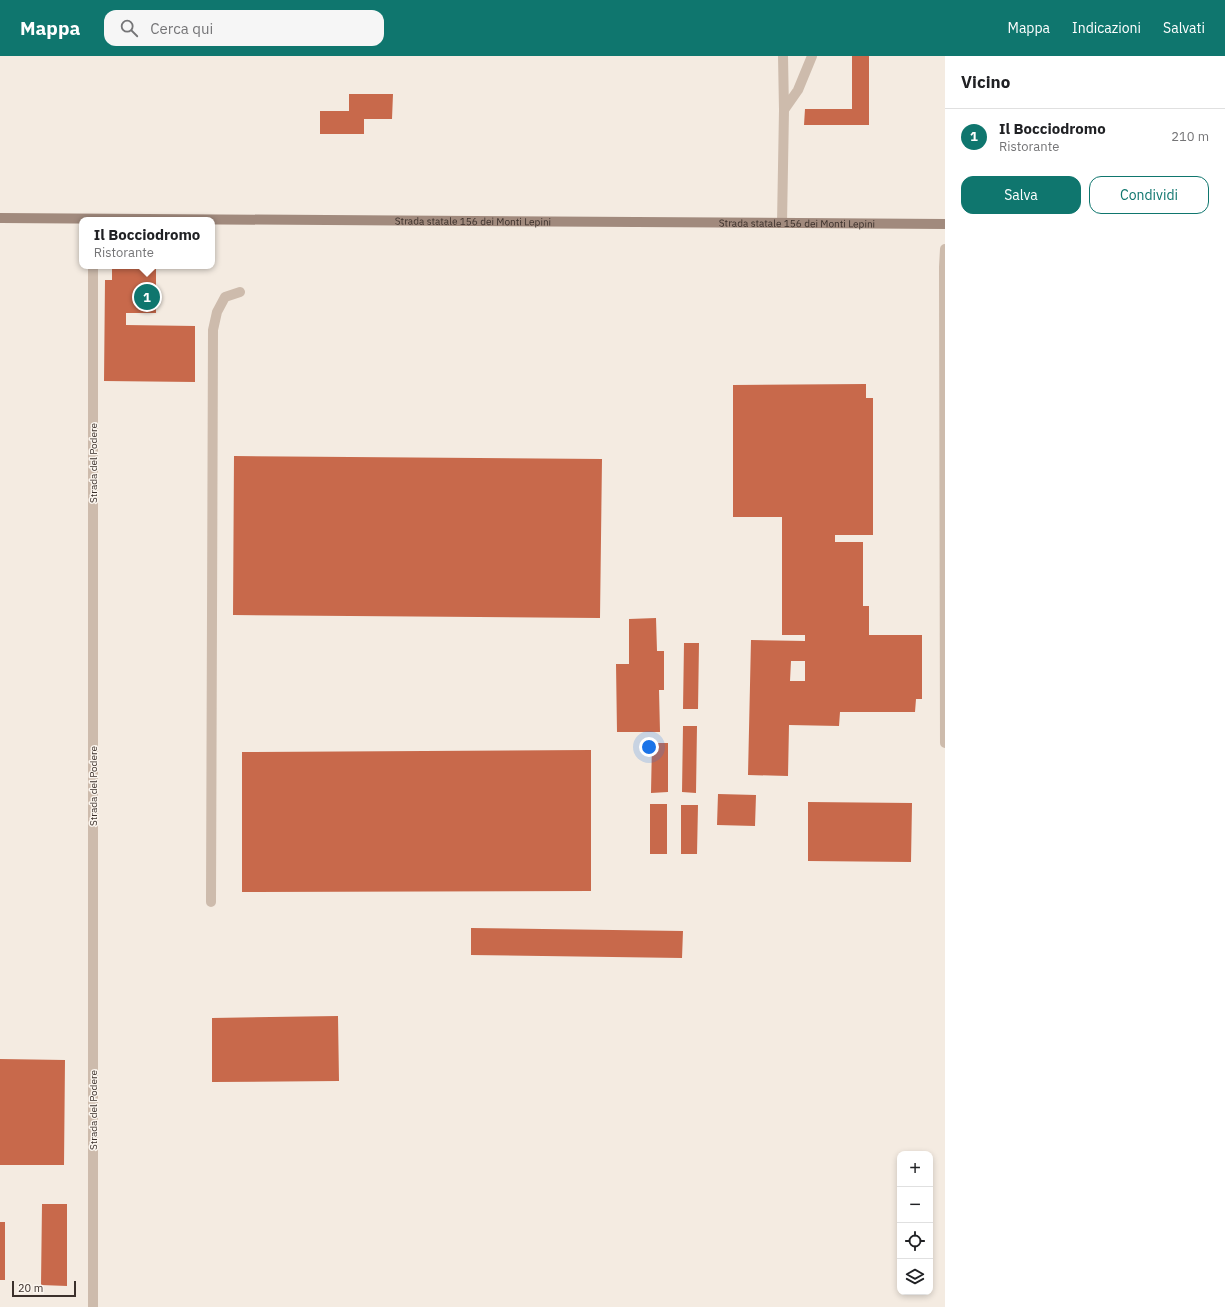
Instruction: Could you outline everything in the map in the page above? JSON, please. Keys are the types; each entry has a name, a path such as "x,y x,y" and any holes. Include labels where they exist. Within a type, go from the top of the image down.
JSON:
{"main road":[{"name":"Strada statale 156 dei Monti Lepini","path":"0,218 79,219"},
{"name":"Strada statale 156 dei Monti Lepini","path":"215,220 945,224"}],"street":[{"path":"782,222 784,110 783,56"},
{"path":"784,110 798,90 812,56"},
{"path":"945,249 945,743"},
{"name":"Strada del Podere","path":"93,269 93,1307"},
{"path":"211,902 213,330 217,312 225,297 240,292"}],"building":[{"path":"852,56 869,56 869,125 804,125 805,109 852,109"},
{"path":"349,94 393,94 392,119 364,119 364,134 320,134 320,111 349,111"},
{"path":"112,269 156,269 156,313 126,313 126,325 195,326 195,382 104,381 105,280 112,280"},
{"path":"866,384 866,398 873,398 873,535 835,535 835,542 863,542 863,606 869,606 869,635 922,635 922,699 916,699 915,712 840,712 839,726 789,725 788,776 748,775 751,640 805,641 805,635 782,635 782,517 733,517 733,385","holes":["791,661 805,661 805,681 790,681"]},
{"path":"234,456 602,459 600,618 233,615"},
{"path":"656,618 657,651 664,651 664,690 659,690 660,732 617,732 616,664 629,664 629,619"},
{"path":"684,643 699,643 698,709 683,709"},
{"path":"683,726 697,726 696,793 682,792"},
{"path":"652,743 668,743 668,792 651,793"},
{"path":"591,750 591,891 242,892 242,752"},
{"path":"718,794 756,795 755,826 717,825"},
{"path":"808,802 912,803 911,862 808,861"},
{"path":"650,804 667,804 667,854 650,854"},
{"path":"681,805 698,805 697,854 681,854"},
{"path":"471,928 683,931 682,958 471,955"},
{"path":"338,1016 339,1081 212,1082 212,1018"},
{"path":"0,1059 65,1060 64,1165 0,1165"},
{"path":"42,1204 67,1204 67,1286 41,1285"},
{"path":"0,1222 5,1222 5,1280 0,1280"}],"place":[{"name":"Il Bocciodromo","path":"147,297"}]}
